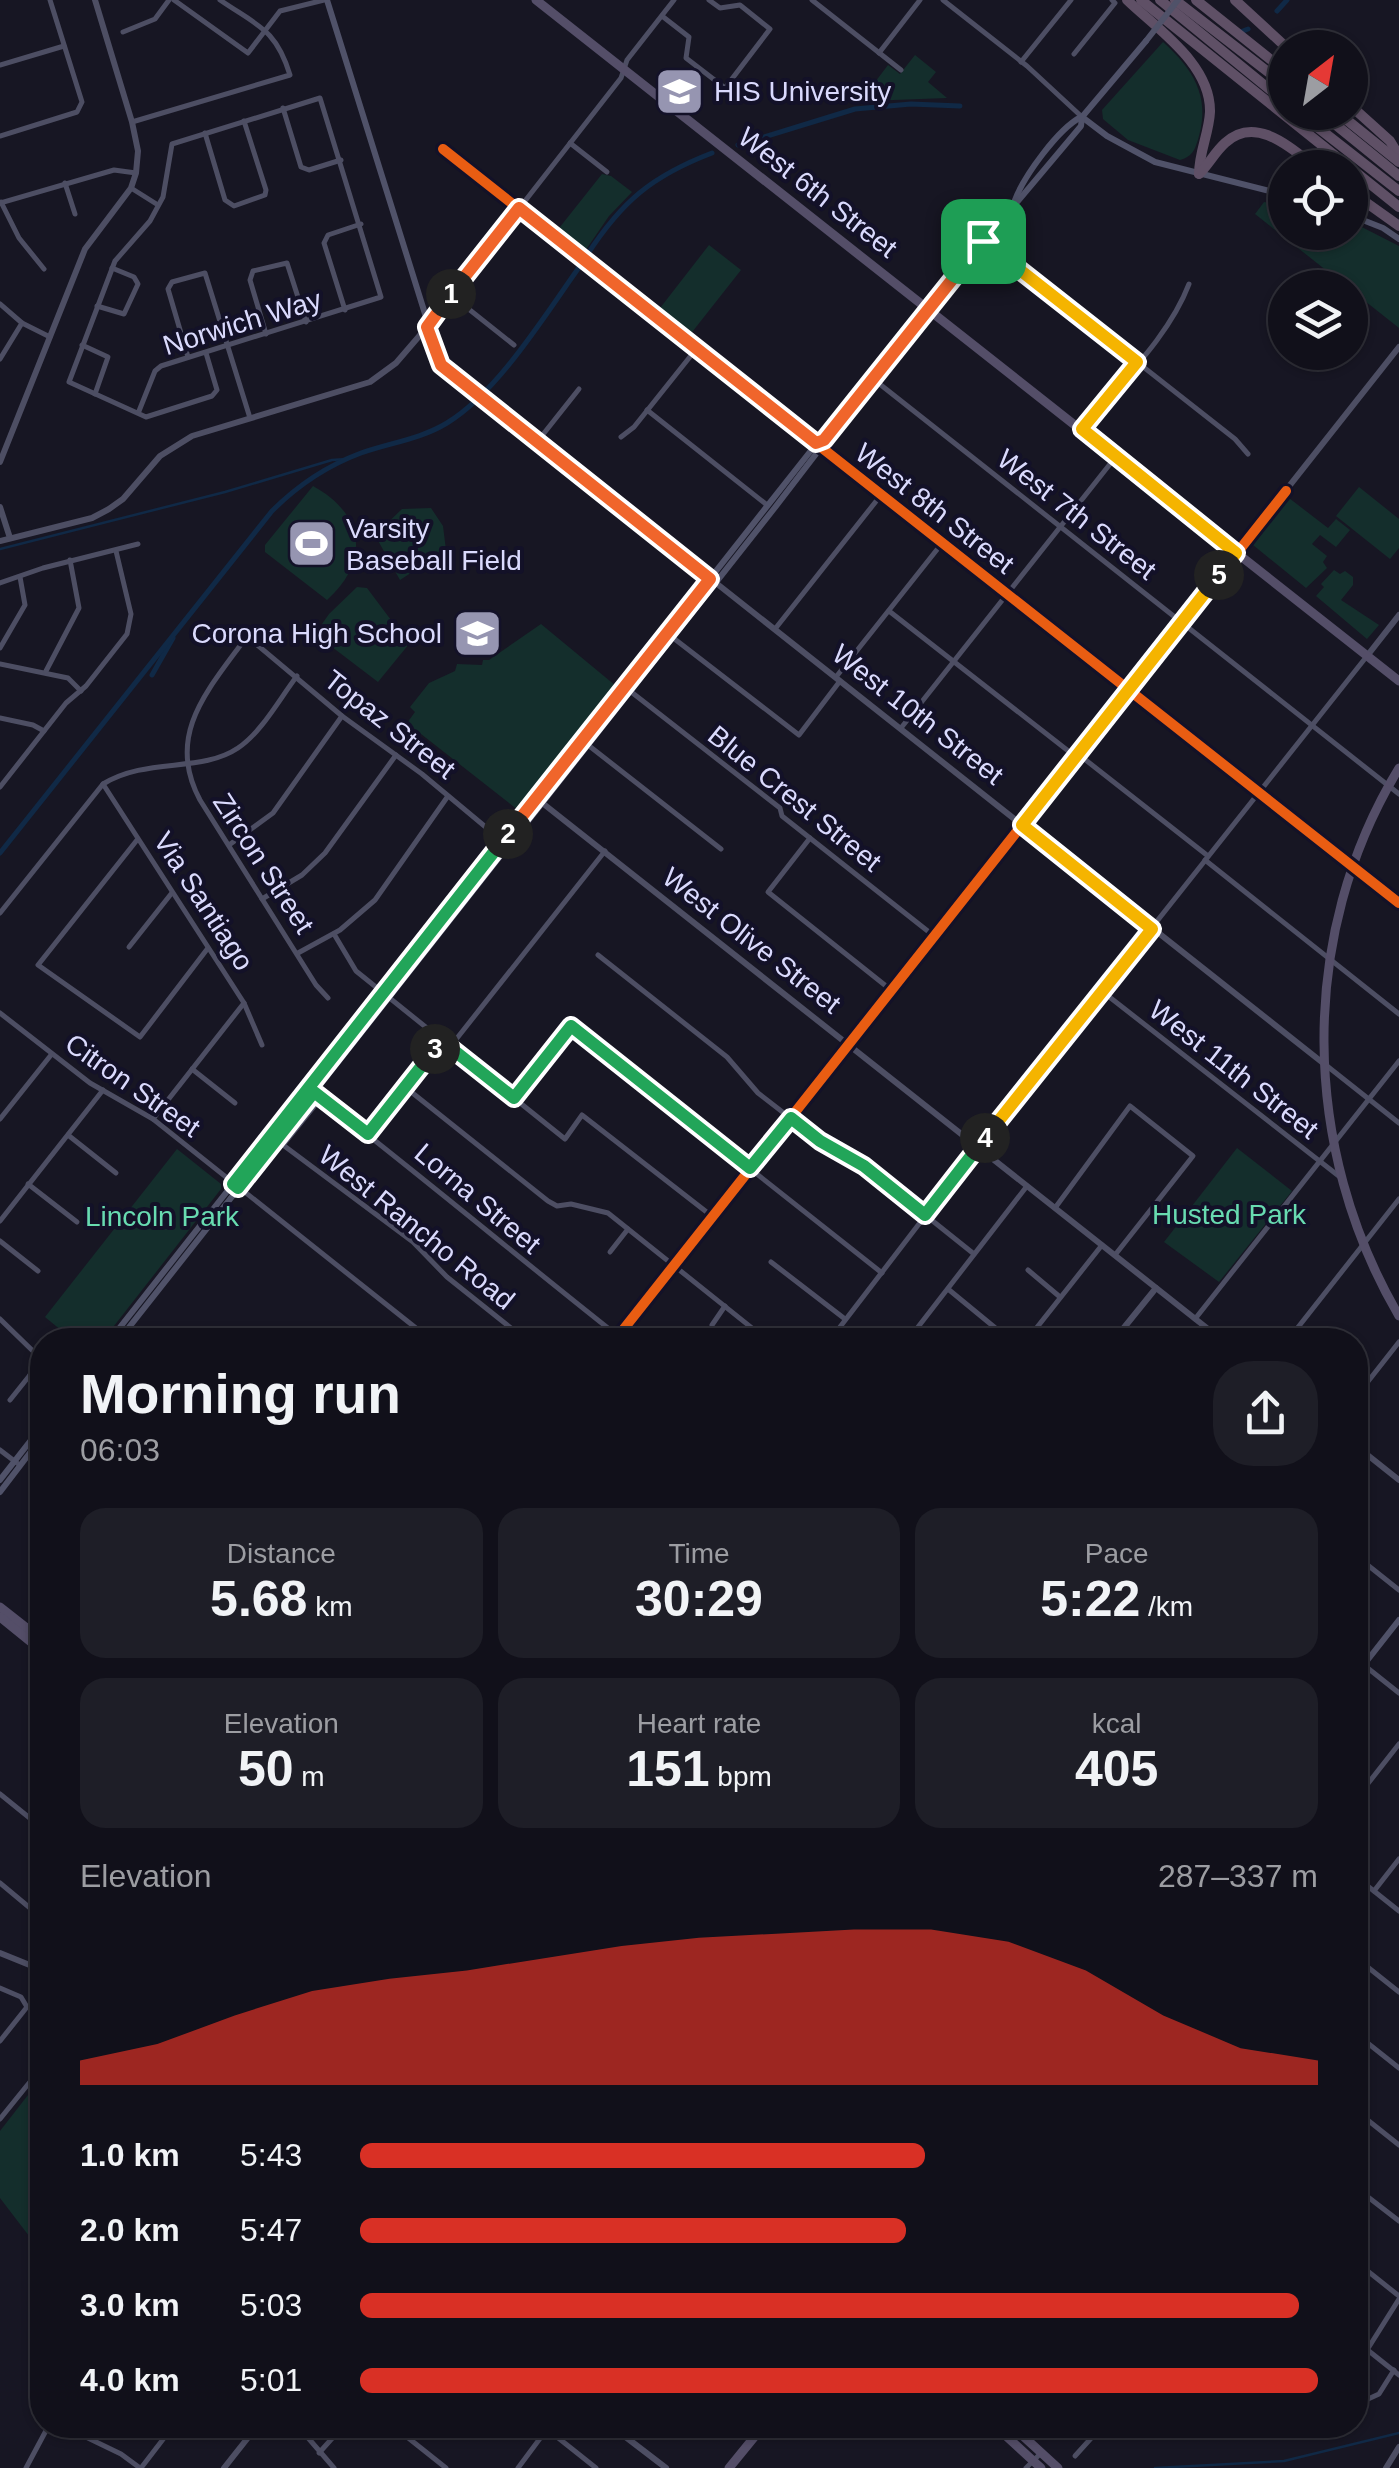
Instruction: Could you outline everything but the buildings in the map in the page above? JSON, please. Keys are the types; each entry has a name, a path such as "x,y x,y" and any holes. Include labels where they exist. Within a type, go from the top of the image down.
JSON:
{"highway":[{"path":"1142,0 1399,206"},
{"path":"1160,0 1268,88"},
{"path":"1196,0 1268,57"},
{"path":"1235,0 1268,30"},
{"path":"1118,1 1194,66 1205,88 1210,109 1199,159 1200,174"},
{"path":"1175,2 1268,72"},
{"path":"1368,122 1390,142 1399,159"},
{"path":"1321,130 1399,191"},
{"path":"1342,130 1399,176"},
{"path":"1361,130 1399,159"},
{"path":"1200,174 1226,141 1249,132 1274,137 1292,150"},
{"path":"1368,204 1399,226"}],"main road":[{"name":"West 10th Street","path":"326,0 441,365 713,581"},
{"name":"West 6th Street","path":"536,0 1399,681"},
{"path":"120,1328 314,1093 539,800 1015,201 1020,187 1060,134 1082,117 1175,2"},
{"path":"1082,117 1147,159 1268,191"},
{"path":"1368,222 1399,240"},
{"path":"584,743 630,691 713,581"},
{"path":"1399,768 1353,866 1330,959 1323,1063 1340,1177 1363,1245 1399,1316"},
{"path":"128,1328 236,1186"},
{"path":"0,1492 30,1445"},
{"path":"0,1480 30,1450"},
{"path":"0,1607 30,1637"},
{"path":"0,1616 30,1634"},
{"path":"1368,1660 1399,1620"},
{"path":"730,2468 754,2438"},
{"path":"1008,2438 1035,2462 1058,2468"},
{"path":"1019,2438 1035,2462"}],"street":[{"path":"0,136 81,108 50,0"},
{"path":"0,462 85,249 131,188 136,173 138,151 132,122 95,0"},
{"path":"123,32 155,19 172,0 248,52 280,10 307,1 326,0"},
{"path":"132,122 290,74 282,48 265,31 220,0"},
{"path":"0,541 92,518 123,499 149,466 192,436 370,382 396,363 621,78 627,60 674,0"},
{"path":"662,16 689,36 686,58 725,88 770,28 740,6 720,8 709,0"},
{"path":"812,0 901,70"},
{"path":"879,53 920,0"},
{"path":"943,0 1022,62 1082,117"},
{"path":"1022,62 1071,0"},
{"path":"1074,54 1118,1"},
{"path":"0,65 64,46"},
{"path":"206,352 216,390 212,396 146,417 69,382 112,268 159,206 169,174 172,144 320,98 361,224 328,235 324,244 345,310"},
{"path":"283,108 301,167 309,170 341,160"},
{"path":"206,133 225,200 234,206 265,195 266,190 244,121"},
{"path":"570,143 607,172"},
{"name":"West 8th Street","path":"443,149 1399,903"},
{"path":"44,269 13,230 1,202 114,170 136,173"},
{"path":"65,183 74,214"},
{"path":"131,188 159,206"},
{"name":"Norwich Way","path":"139,412 157,368 381,297 361,224"},
{"path":"983,241 1235,439 1248,454"},
{"path":"266,334 250,280 254,270 279,262 288,263 306,322"},
{"path":"98,306 124,314 133,298 137,280 112,268"},
{"path":"188,358 168,288 172,282 205,273 250,418"},
{"path":"1082,429 1183,300 1189,284"},
{"path":"451,294 514,345"},
{"path":"0,304 22,323 50,337"},
{"path":"0,359 22,323"},
{"path":"82,345 108,358 95,394"},
{"path":"627,1328 1399,347"},
{"path":"621,437 634,428 696,348"},
{"name":"West 7th Street","path":"872,378 1399,794"},
{"path":"537,442 579,389"},
{"path":"648,410 771,508"},
{"path":"900,729 1116,456"},
{"path":"775,630 881,494"},
{"path":"0,507 10,538"},
{"path":"672,637 799,734 943,542"},
{"path":"0,583 70,560 138,544"},
{"path":"0,788 66,703 81,691 127,634 132,614 116,550"},
{"path":"46,672 79,608 70,560"},
{"path":"0,648 25,605 20,576"},
{"name":"West 10th Street","path":"713,581 1399,1123"},
{"path":"889,610 1207,858 1399,1014"},
{"path":"840,1328 1399,615"},
{"name":"Topaz Street","path":"187,762 188,735 195,712 245,639 250,639 505,844"},
{"path":"0,664 68,678 81,691"},
{"path":"0,914 103,784 122,772 218,758 240,747 298,676"},
{"name":"Blue Crest Street","path":"630,691 780,808 782,816 934,936"},
{"path":"228,846 273,814 342,716"},
{"path":"0,718 44,731"},
{"path":"584,743 721,849"},
{"path":"262,899 302,875 325,853 396,756"},
{"name":"Zircon Street","path":"187,762 195,792 328,998"},
{"name":"Via Santiago","path":"103,784 244,1003 262,1046"},
{"path":"298,953 334,934 382,891 448,796"},
{"name":"West Olive Street","path":"539,800 1207,1328"},
{"path":"810,838 768,892 891,990"},
{"path":"138,840 38,964 140,1036 208,948"},
{"path":"450,1047 605,851"},
{"path":"129,947 171,894"},
{"path":"334,934 356,971 566,1139 582,1116 713,1217"},
{"path":"598,955 727,1057 758,1093 820,1141 864,1166 974,1254"},
{"name":"West 11th Street","path":"1102,992 1340,1177"},
{"path":"152,1119 244,1003"},
{"name":"Citron Street","path":"1,1016 103,1090 152,1119 415,1328"},
{"path":"514,1098 571,1026 882,1273"},
{"path":"368,1134 442,1041"},
{"path":"0,1119 52,1054"},
{"path":"1195,1319 1399,1062"},
{"path":"192,1069 235,1103"},
{"path":"406,1087 548,1201 608,1213 752,1328"},
{"path":"0,1220 103,1090"},
{"name":"Lorna Street","path":"314,1093 606,1328"},
{"name":"West Rancho Road","path":"314,1093 284,1145 412,1242 447,1277 511,1328"},
{"path":"1054,1208 1130,1106 1193,1156 1115,1255"},
{"path":"68,1135 116,1173"},
{"path":"28,1184 77,1222"},
{"path":"917,1328 1028,1186"},
{"path":"1297,1328 1399,1200"},
{"path":"610,1252 628,1229"},
{"path":"0,1242 38,1271"},
{"path":"1035,1328 1102,1245"},
{"path":"770,1262 846,1320"},
{"path":"1028,1270 1060,1297"},
{"path":"1124,1328 1156,1288"},
{"path":"948,1289 995,1328"},
{"path":"712,1325 725,1306"},
{"path":"0,1319 30,1346"},
{"path":"1368,1381 1399,1342"},
{"path":"10,1400 30,1375"},
{"path":"0,1450 18,1464"},
{"path":"1368,1455 1399,1480"},
{"path":"1368,1566 1399,1590"},
{"path":"26,1632 30,1627"},
{"path":"1368,1668 1399,1693"},
{"path":"1368,1783 1399,1744"},
{"path":"0,1794 30,1818"},
{"path":"1374,1891 1399,1859"},
{"path":"0,1884 30,1908"},
{"path":"1368,1886 1399,1911"},
{"path":"0,1953 30,1965"},
{"path":"1368,1967 1399,1992"},
{"path":"0,1988 26,2001 27,2007 0,2041"},
{"path":"1368,2043 1399,2068"},
{"path":"0,2120 30,2082"},
{"path":"1368,2120 1399,2145"},
{"path":"1368,2196 1399,2221"},
{"path":"1368,2272 1399,2297 1368,2348"},
{"path":"1368,2351 1396,2372 1379,2394 1368,2399"},
{"path":"26,2468 42,2438"},
{"path":"88,2438 141,2468 164,2438"},
{"path":"224,2468 248,2438"},
{"path":"307,2438 334,2468"},
{"path":"319,2454 333,2438"},
{"path":"408,2438 446,2468"},
{"path":"518,2468 540,2438"},
{"path":"561,2438 596,2468"},
{"path":"626,2438 662,2467"},
{"path":"1075,2456 1094,2438"},
{"path":"1386,2468 1399,2447"}],"green space":[{"path":"1163,42 1190,73 1202,108 1195,149 1180,160 1128,140 1103,119 1102,110"},
{"path":"915,55 936,72 928,82 947,98 867,101 866,94 888,65 900,74"},
{"path":"602,174 632,192 609,216 583,254 556,232"},
{"path":"1264,202 1268,203 1268,224 1255,214"},
{"path":"1368,230 1399,246 1399,328 1368,303 1368,270 1326,270 1300,250 1368,250"},
{"path":"709,245 741,270 689,336 657,312"},
{"name":"Varsity Baseball Field","path":"313,486 343,510 356,538 351,569 327,600 265,552 265,545"},
{"path":"1359,487 1399,519 1399,548 1390,559 1336,516"},
{"path":"1289,498 1328,528 1336,519 1350,530 1336,547 1320,535 1312,544 1327,556 1323,562 1327,568 1306,588 1253,545"},
{"path":"431,508 443,526 446,550 400,580 377,533 402,509"},
{"path":"1334,570 1353,577 1353,585 1341,600 1379,625 1367,639 1316,596"},
{"path":"357,587 367,588 409,644 378,682 315,634"},
{"path":"541,624 616,686 518,810 407,723 415,712 410,707 429,683 455,671 457,664 482,665 483,660 489,660"},
{"name":"Husted Park","path":"1237,1148 1292,1191 1219,1282 1164,1242"},
{"name":"Lincoln Park","path":"177,1149 221,1184 221,1189 112,1328 58,1328 45,1317"},
{"path":"30,2092 30,2237 0,2198 0,2131"}],"waterway":[{"path":"1277,11 1287,0"},
{"path":"1243,31 1248,29"},
{"path":"738,145 855,109 911,104 960,106"},
{"path":"587,255 640,192 672,171 712,153"},
{"path":"0,853 272,511 324,470 361,453 427,433 466,409 520,351 580,266"},
{"path":"0,549 347,459"},
{"path":"152,675 173,638"},
{"path":"1155,2468 1284,2461 1399,2433"}],"cycle path":[{"path":"443,149 1399,903"},
{"path":"624,1328 1286,491"}],"place":[{"name":"HIS University","path":"679,91"},
{"name":"Varsity Baseball Field","path":"311,544"},
{"name":"Corona High School","path":"477,633"}],"route":[{"path":"519,208 816,443 824,440 983,241 1137,362 1082,429 1236,553 1022,825 1152,929 925,1215 855,1159 820,1141 791,1118 750,1168 571,1026 514,1098 442,1041 368,1134 314,1092 238,1188 233,1184 710,579 441,365 427,327 451,294 519,208"}]}
